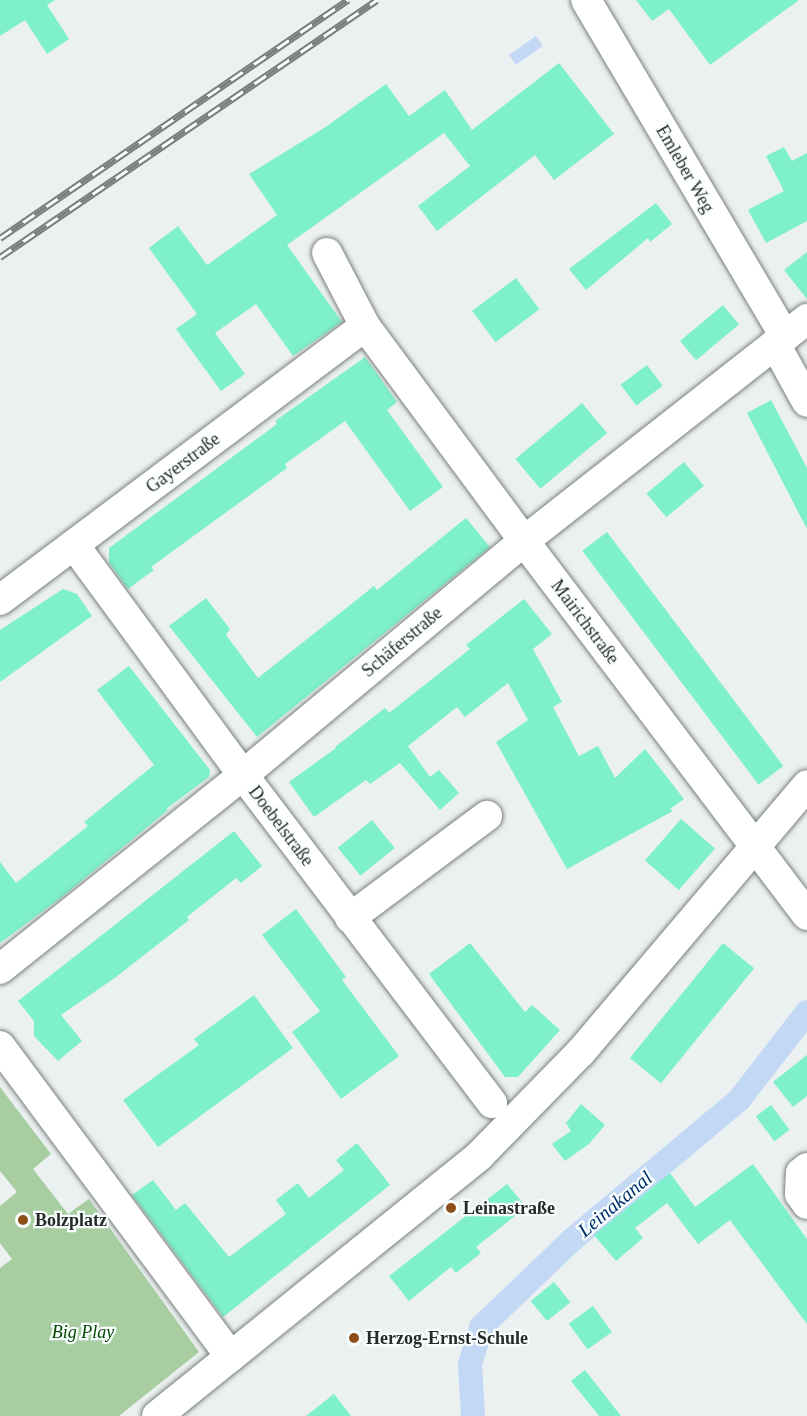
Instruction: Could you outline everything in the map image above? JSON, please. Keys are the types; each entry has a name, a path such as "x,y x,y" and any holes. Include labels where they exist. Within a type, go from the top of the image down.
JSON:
{"street":[{"name":"Emleber Weg","path":"586,0 789,333 807,402"},
{"name":"Mairichstraße","path":"327,253 366,326 753,847 807,915"},
{"name":"Gayerstraße","path":"0,600 366,326"},
{"name":"Schäferstraße","path":"0,969 243,775 524,541 789,333"},
{"name":"Doebelstraße","path":"74,545 350,918 492,1103"},
{"path":"157,1416 480,1155 580,1053 807,785"},
{"path":"350,918 487,816"},
{"path":"0,1046 231,1357"},
{"path":"807,1168 801,1173 800,1194 807,1204"}],"green space":[{"name":"Big Play","path":"0,1087 51,1154 33,1169 68,1214 89,1199 199,1352 119,1416 0,1416 0,1268 12,1259 0,1243 0,1206 17,1192 0,1171"}],"water":[{"path":"536,36 543,46 516,65 509,55"}],"building":[{"path":"0,0 55,0 47,5 69,39 47,54 25,20 0,36"},
{"path":"636,0 799,0 710,65 669,9 652,21"},
{"path":"559,63 614,134 554,180 535,155 437,231 418,206 470,166 444,133 287,245 342,322 293,356 256,304 215,333 245,374 221,391 176,329 197,314 149,248 178,226 207,265 277,215 249,174 324,128 386,84 409,116 445,90 472,130"},
{"path":"784,147 792,161 807,153 807,221 766,243 748,210 784,191 766,156"},
{"path":"656,203 672,224 650,242 648,238 586,290 569,269"},
{"path":"807,252 807,299 784,270"},
{"path":"516,278 539,309 496,342 472,311"},
{"path":"723,305 739,324 696,360 680,341"},
{"path":"365,357 397,402 387,410 443,487 410,511 345,421 285,464 287,468 151,567 154,570 128,589 109,563 109,548 277,424 275,421"},
{"path":"647,365 663,386 636,406 621,385"},
{"path":"771,400 807,468 807,529 747,413"},
{"path":"582,403 607,433 540,489 515,459"},
{"path":"684,462 704,486 666,517 646,493"},
{"path":"466,518 490,547 257,737 169,626 206,598 230,629 226,635 258,678 374,586 377,590"},
{"path":"607,532 783,766 759,785 582,551"},
{"path":"63,589 77,594 92,616 0,682 0,630"},
{"path":"524,599 552,634 533,649 562,702 553,707 579,756 598,746 615,778 645,749 684,799 670,809 673,811 567,869 496,742 528,720 508,683 465,717 457,707 408,746 430,777 439,770 459,793 440,810 400,763 370,784 366,780 314,817 289,782 385,708 389,713 470,649 466,645"},
{"path":"129,666 210,770 209,777 166,809 168,810 62,897 0,943 0,862 16,883 88,826 84,822 154,765 97,690"},
{"path":"681,819 715,849 679,890 645,861"},
{"path":"372,820 395,848 360,876 338,848"},
{"path":"234,831 262,866 241,883 236,878 187,917 189,920 116,977 61,1015 82,1041 58,1061 34,1036 34,1021 18,1001"},
{"path":"296,909 346,977 342,980 399,1056 341,1099 292,1032 320,1011 262,935"},
{"path":"470,943 525,1012 532,1005 560,1030 518,1077 505,1077 429,974"},
{"path":"723,943 754,968 661,1083 630,1058"},
{"path":"254,995 293,1048 158,1147 123,1100 199,1045 194,1039"},
{"path":"807,1055 807,1096 793,1107 773,1082"},
{"path":"581,1104 605,1125 589,1144 565,1161 552,1144 571,1131 566,1123"},
{"path":"771,1105 790,1130 774,1141 756,1116"},
{"path":"357,1143 390,1185 223,1317 132,1195 153,1180 176,1210 185,1203 229,1257 286,1214 276,1200 298,1183 309,1198 344,1170 336,1160"},
{"path":"753,1164 807,1239 807,1324 730,1220 698,1244 667,1203 635,1228 643,1238 616,1261 594,1235 670,1173 695,1207"},
{"path":"507,1184 526,1207 476,1247 481,1253 456,1273 451,1267 409,1301 389,1276"},
{"path":"554,1282 570,1302 547,1321 531,1301"},
{"path":"593,1306 612,1332 588,1350 569,1324"},
{"path":"585,1370 621,1416 599,1416 571,1381"},
{"path":"334,1394 351,1416 306,1416"}],"waterway":[{"name":"Leinakanal","path":"473,1416 470,1364 481,1327 572,1240 739,1100 807,1012"}],"railway":[{"path":"0,238 348,0"},
{"path":"0,257 377,0"}],"place":[{"name":"Leinastraße","path":"451,1208"},
{"name":"Bolzplatz","path":"23,1220"},
{"name":"Herzog-Ernst-Schule","path":"354,1338"}]}
